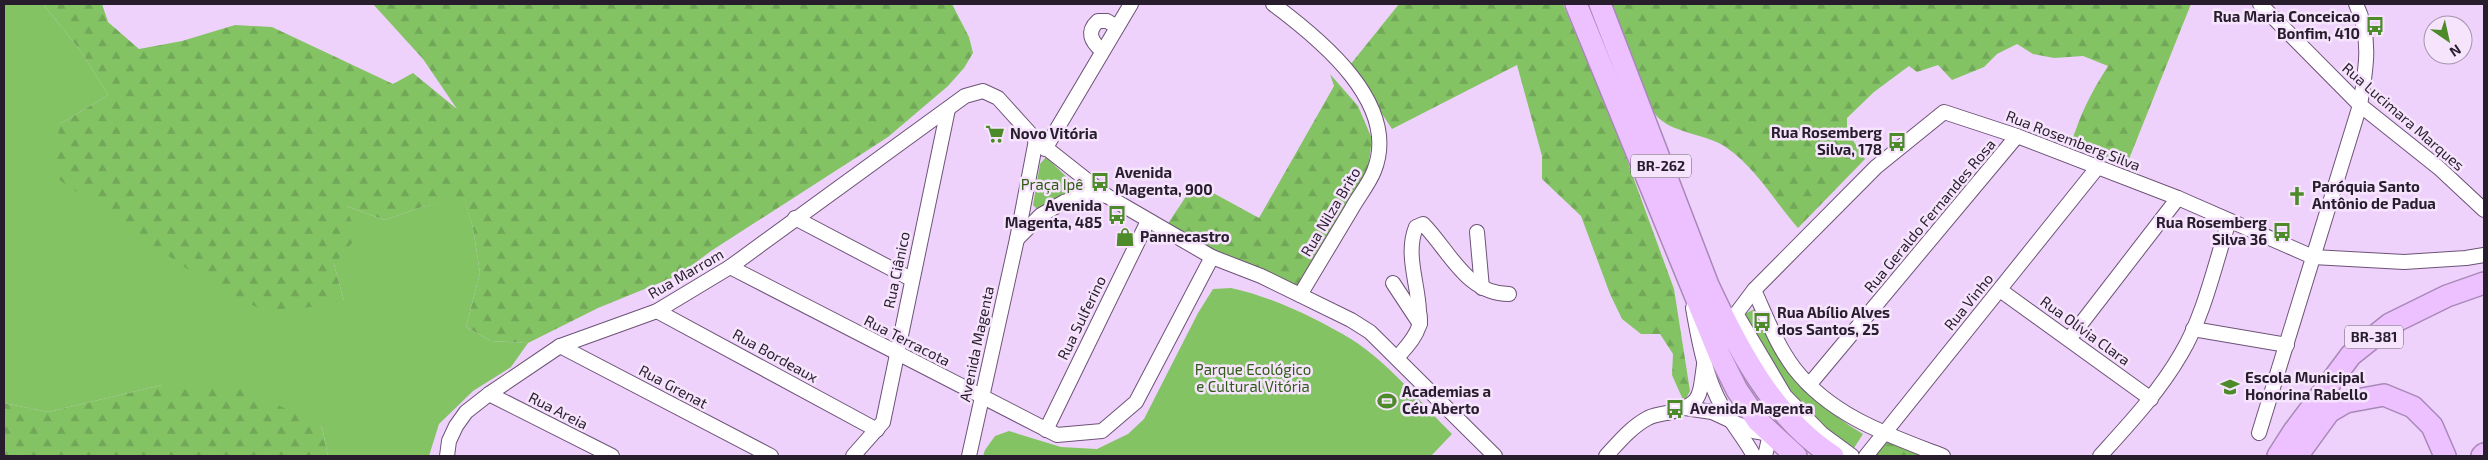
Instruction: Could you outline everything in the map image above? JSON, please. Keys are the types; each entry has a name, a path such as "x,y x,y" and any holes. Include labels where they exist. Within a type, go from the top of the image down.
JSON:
{"highway":[{"name":"BR-262","path":"1576,4 1689,282 1737,390 1758,421 1770,434 1768,455"},
{"name":"BR-262","path":"1600,4 1708,285 1732,326 1755,372 1796,426 1833,456"},
{"name":"BR-381","path":"2278,456 2294,431 2351,354 2390,324 2447,296 2484,283"},
{"path":"1732,326 1751,381 1777,423 1770,434"},
{"path":"2297,456 2330,412 2346,402 2384,395 2413,406 2432,426 2445,456"}],"street":[{"path":"1040,144 1131,4"},
{"name":"Rua Nilza Brito","path":"1273,4 1319,40 1336,57 1366,97 1377,118 1380,140 1375,170 1300,295"},
{"name":"Rua Lucimara Marques","path":"2260,4 2360,105 2439,168 2484,210"},
{"path":"2260,433 2360,105 2367,65 2367,42 2364,19 2356,4"},
{"path":"1102,51 1095,44 1090,34 1091,27 1098,21 1108,21 1117,27"},
{"path":"1336,40 1336,57"},
{"name":"Rua Marrom","path":"447,456 449,441 456,426 466,412 489,394 560,346 657,311 730,267 965,96 983,91 998,98 1040,144 1107,196"},
{"name":"Rua Ciânico","path":"853,456 883,422 911,279 948,109"},
{"name":"Rua Rosemberg Silva","path":"1732,326 1754,290 1876,167 1944,112 2017,136 2178,198 2313,256 2404,262 2484,255"},
{"name":"Rua Geraldo Fernandes Rosa","path":"1809,385 2017,136"},
{"name":"Avenida Magenta","path":"969,456 1022,209 1040,144"},
{"name":"Rua Vinho","path":"1866,456 2097,168"},
{"path":"1017,239 1036,220 1064,202 1091,193 1107,196 1212,257 1261,276 1351,320 1370,332 1495,456"},
{"path":"2070,338 2178,198"},
{"path":"1022,209 1030,218 1036,220"},
{"path":"795,218 911,279"},
{"name":"Rua Sulferino","path":"1046,430 1148,221"},
{"path":"2100,456 2151,399 2181,354 2193,330 2229,221"},
{"path":"1397,358 1414,338 1420,325 1419,298 1412,258 1411,239 1416,227 1423,224 1434,236 1451,261 1482,288 1495,294 1509,294"},
{"path":"1477,232 1482,288"},
{"name":"Rua Terracota","path":"730,267 1056,436 1102,431 1136,402 1212,257"},
{"path":"1689,282 1704,364 1723,408 1732,421 1768,455"},
{"path":"1394,283 1420,325"},
{"path":"1754,290 1774,336 1794,367 1809,385 1829,403 1883,433 1943,456"},
{"name":"Rua Olívia Clara","path":"2000,290 2070,338 2151,399"},
{"name":"Rua Bordeaux","path":"657,311 877,430"},
{"path":"1732,326 1785,396 1822,434 1852,456"},
{"path":"2193,330 2287,345"},
{"name":"Rua Grenat","path":"560,346 771,456"},
{"path":"1606,456 1629,431 1650,417 1685,408 1696,402 1700,394 1704,364"},
{"name":"Rua Areia","path":"489,394 612,456"},
{"path":"1685,408 1712,412 1753,430 1770,434"}],"green space":[{"path":"4,4 43,4 82,53 108,95 60,124 344,301 334,264 346,206 385,220 422,207 464,197 473,228 480,273 466,327 491,341 528,343 511,367 473,391 439,424 429,456 328,456 322,427 162,385 48,412 4,403"},
{"path":"43,4 102,4 108,22 139,49 182,41 235,25 272,27 393,84 413,73 457,109 423,59 373,4 952,4 969,37 973,53 964,68 948,86 888,137 711,251 679,275 598,308 528,343 491,341 466,327 480,273 473,228 464,198 422,207 385,220 346,206 357,237 334,264 344,301 269,314 190,271 51,174 60,124 108,95 82,53"},
{"path":"1399,4 1563,4 1616,130 1674,289 1690,391 1684,402 1672,375 1673,354 1660,334 1641,334 1622,319 1610,294 1581,216 1542,179 1542,156 1517,65 1392,129 1350,65"},
{"path":"1612,4 2191,4 2127,164 2071,145 2086,104 2108,66 2083,56 2054,58 2033,54 2017,44 1997,54 1984,67 1952,80 1938,65 1917,72 1909,66 1874,92 1847,118 1847,131 1865,159 1798,228 1756,175 1727,148 1709,139 1670,126 1655,114 1635,69"},
{"path":"1330,74 1358,106 1372,139 1368,169 1295,291 1214,253 1167,225 1195,183 1259,218 1334,86"},
{"name":"Praça Ipê","path":"1046,157 1080,190 1037,209 1033,205 1040,164"},
{"name":"Parque Ecológico e Cultural Vitória","path":"1231,288 1262,297 1292,309 1322,323 1365,348 1404,383 1452,434 1431,456 983,456 995,436 1009,431 1061,447 1097,449 1128,434 1144,419 1198,313 1213,289"},
{"path":"1755,309 1775,350 1798,382 1826,408 1863,434 1854,448 1825,428 1788,393 1742,315"},
{"path":"162,385 240,386 322,427 328,456 4,456 4,403 48,412"},
{"path":"1886,442 1927,456 1876,456 1875,450"}],"place":[{"name":"Rua Maria Conceicao Bonfim, 410","path":"2375,26"},
{"name":"Novo Vitória","path":"995,134"},
{"name":"Rua Rosemberg Silva, 178","path":"1897,142"},
{"name":"Avenida Magenta, 900","path":"1100,182"},
{"name":"Paróquia Santo Antônio de Padua","path":"2297,196"},
{"name":"Avenida Magenta, 485","path":"1117,215"},
{"name":"Rua Rosemberg Silva 36","path":"2282,232"},
{"name":"Pannecastro","path":"1125,237"},
{"name":"Rua Abílio Alves dos Santos, 25","path":"1762,322"},
{"name":"Escola Municipal Honorina Rabello","path":"2230,387"},
{"name":"Academias a Céu Aberto","path":"1387,401"},
{"name":"Avenida Magenta","path":"1675,409"}]}
